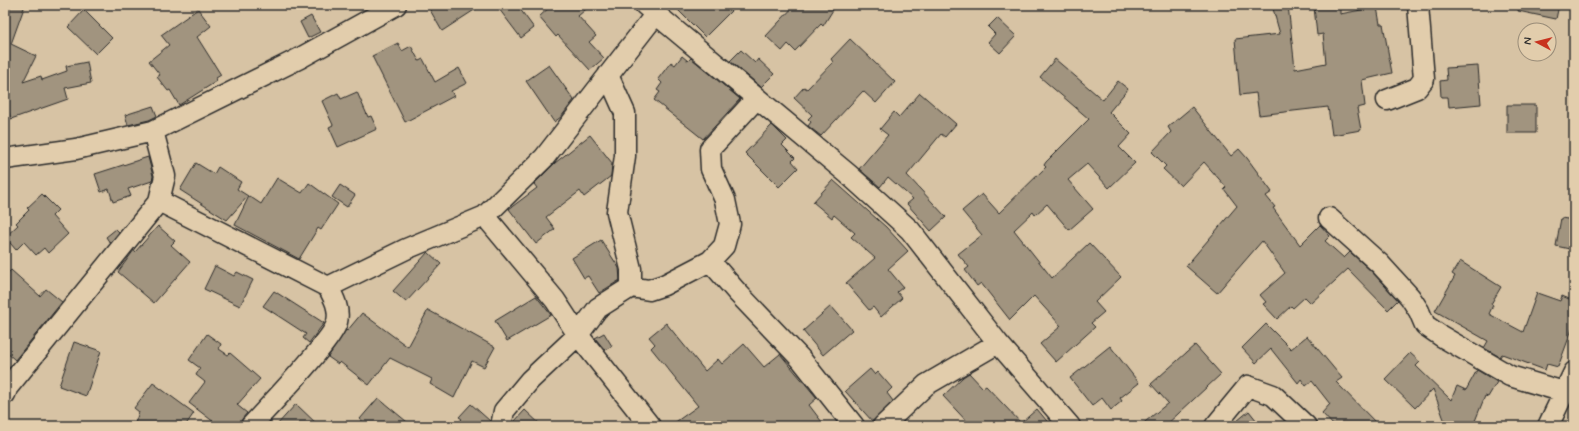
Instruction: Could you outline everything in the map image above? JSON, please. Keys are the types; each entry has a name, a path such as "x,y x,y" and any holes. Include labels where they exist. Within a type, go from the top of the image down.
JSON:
{"street":[{"path":"5,160 76,149 153,131 300,58 396,5"},
{"path":"1387,100 1417,88 1424,79 1418,5"},
{"path":"328,287 406,249 485,216 544,158 608,75 650,10 848,174 910,230 998,343 1070,426"},
{"path":"608,75 625,113 625,156 617,212 631,269 632,287"},
{"path":"501,426 504,411 508,406 530,380 578,335 598,308 632,287 649,290 664,285 710,261 724,246 730,224 724,200 711,169 710,149 757,98"},
{"path":"5,394 8,387 159,201 165,176 153,131"},
{"path":"159,201 328,287 337,303 337,322 327,341 251,426"},
{"path":"485,216 555,300 578,335 650,426"},
{"path":"1329,218 1380,264 1410,297 1419,311 1425,325 1440,336 1510,376 1569,392"},
{"path":"710,261 736,291 800,358 854,426"},
{"path":"883,426 926,386 998,343"},
{"path":"1548,426 1569,392 1574,372"},
{"path":"1215,426 1248,386 1273,395 1306,426"}],"building":[{"path":"5,5 25,5 11,44 36,56 23,82 41,76 42,80 67,71 66,66 87,62 91,83 65,88 68,99 11,119 5,101"},
{"path":"437,5 482,5 442,31 430,10"},
{"path":"496,5 517,5 534,28 521,38"},
{"path":"552,5 591,5 578,16 596,36 589,42 604,58 590,70 558,35 556,37 539,17"},
{"path":"673,5 737,5 705,37"},
{"path":"795,5 836,5 823,26 821,24 795,51 788,44 782,51 766,36"},
{"path":"1272,5 1288,5 1295,69 1326,63 1323,34 1317,35 1314,7 1340,5 1340,14 1377,7 1380,24 1383,24 1392,73 1362,80 1365,106 1357,108 1361,130 1332,135 1328,107 1259,115 1256,93 1240,95 1235,39 1280,34"},
{"path":"1519,5 1559,5 1556,19 1518,11"},
{"path":"198,9 211,26 197,37 221,75 216,78 217,81 179,105 170,90 168,91 157,77 160,75 149,61 169,45 161,35"},
{"path":"84,10 112,38 96,54 68,27"},
{"path":"311,16 320,32 308,38 300,22"},
{"path":"997,18 1016,36 1000,53 988,42 995,34 988,27"},
{"path":"850,39 895,82 876,103 863,91 821,136 808,126 811,122 808,119 812,115 794,98 804,87 807,89 833,62 831,59"},
{"path":"398,43 402,51 411,46 419,61 423,59 435,82 459,68 467,83 451,91 454,96 405,122 372,56"},
{"path":"741,50 755,63 758,59 774,74 761,87 730,61"},
{"path":"682,56 688,61 691,58 740,99 703,139 654,100 660,92 657,90 662,83 658,79 671,62 675,65"},
{"path":"1055,59 1103,100 1118,81 1128,89 1109,112 1131,134 1119,147 1135,163 1109,188 1087,164 1068,180 1093,209 1069,230 1047,204 1035,215 1033,212 1014,230 1052,278 1089,243 1121,277 1095,302 1104,312 1091,323 1095,327 1056,362 1040,344 1061,326 1034,296 1010,320 981,283 977,286 965,270 969,267 958,254 982,235 962,211 982,194 999,213 1046,167 1044,165 1046,162 1089,119 1040,77"},
{"path":"549,65 574,100 561,117 554,122 526,81"},
{"path":"1478,66 1481,104 1449,107 1448,97 1441,97 1440,81 1447,80 1446,68"},
{"path":"357,92 368,117 371,116 377,129 338,147 329,127 333,125 322,101 338,93 341,99"},
{"path":"920,93 956,124 945,137 941,134 907,175 946,217 931,231 907,204 913,199 888,177 880,187 859,169 888,135 880,129 894,112 899,117"},
{"path":"1507,105 1536,105 1536,133 1507,133"},
{"path":"153,106 157,116 149,120 128,125 125,115"},
{"path":"1192,107 1231,156 1239,149 1247,158 1272,192 1266,196 1275,207 1273,208 1300,245 1320,225 1330,236 1325,241 1344,258 1350,252 1372,272 1398,300 1388,310 1348,269 1311,303 1305,297 1293,308 1291,306 1277,319 1263,304 1266,302 1260,295 1285,273 1262,241 1217,293 1186,266 1237,206 1224,189 1226,187 1204,162 1181,186 1163,169 1166,166 1152,152 1171,132 1168,127"},
{"path":"772,125 787,140 782,145 795,158 792,161 798,168 779,187 745,153"},
{"path":"590,135 612,163 611,176 584,197 580,191 546,217 555,229 536,244 509,209 537,188 534,184 555,163"},
{"path":"148,157 153,176 152,181 128,189 131,196 113,202 109,189 101,192 95,174"},
{"path":"196,163 214,174 218,167 241,182 237,189 248,196 227,220 180,190"},
{"path":"277,178 302,193 309,183 338,204 321,230 318,228 299,259 235,225 249,196 261,204"},
{"path":"833,180 886,227 908,251 888,269 903,287 897,292 902,298 881,317 873,307 869,310 846,283 875,258 851,237 855,233 834,215 832,218 813,202"},
{"path":"340,185 355,195 347,207 332,197"},
{"path":"42,194 58,210 52,216 68,234 48,253 44,248 36,255 24,242 16,250 5,237 18,225 16,223 29,210 27,208"},
{"path":"1561,218 1574,220 1574,250 1556,246"},
{"path":"158,226 175,241 171,245 190,262 154,303 118,272 134,250 135,252"},
{"path":"116,229 119,232 110,243 106,237"},
{"path":"601,240 619,268 620,280 599,293 588,276 584,278 572,258"},
{"path":"428,252 441,264 406,302 393,291"},
{"path":"1460,261 1501,287 1491,304 1493,305 1489,314 1523,332 1537,293 1560,301 1562,296 1574,301 1574,324 1558,367 1547,364 1545,370 1502,354 1500,357 1484,348 1488,341 1435,311 1455,276 1452,274"},
{"path":"215,266 234,276 237,272 253,280 240,306 204,289"},
{"path":"11,270 40,296 46,289 62,302 15,360 5,351 5,276"},
{"path":"274,291 324,323 309,343 303,338 306,334 263,306"},
{"path":"536,296 551,315 507,341 495,321"},
{"path":"831,306 852,330 823,355 803,331"},
{"path":"428,310 495,347 484,367 472,361 454,398 430,384 432,379 390,358 369,385 340,362 338,364 328,357 346,330 347,331 362,313 408,347"},
{"path":"666,323 705,371 718,359 722,364 744,344 764,367 780,354 817,398 809,405 825,426 670,426 698,406 651,348 655,344 649,337"},
{"path":"1266,324 1291,349 1307,336 1342,378 1336,382 1379,426 1334,426 1322,413 1330,404 1312,381 1306,386 1301,379 1298,383 1271,349 1256,363 1242,348"},
{"path":"604,333 612,346 605,350 595,338"},
{"path":"207,334 221,344 219,349 228,355 230,353 260,379 237,405 247,413 242,419 240,426 219,426 189,403 205,382 196,375 200,368 189,360"},
{"path":"74,342 101,351 86,396 59,386"},
{"path":"1195,345 1221,374 1165,426 1140,426 1168,403 1151,384"},
{"path":"1110,346 1139,383 1120,398 1122,401 1111,410 1102,398 1092,406 1070,378"},
{"path":"1410,353 1420,362 1416,366 1451,400 1457,386 1466,390 1477,370 1497,382 1488,397 1485,396 1473,426 1456,426 1445,422 1433,389 1415,408 1385,379"},
{"path":"870,369 875,375 878,372 892,388 887,393 893,401 873,422 845,391"},
{"path":"969,373 983,388 986,386 1021,423 1037,409 1051,426 971,426 943,396"},
{"path":"153,383 194,413 185,426 134,426 139,412 134,408"},
{"path":"378,398 412,426 368,426 360,419"},
{"path":"296,404 319,426 276,426"},
{"path":"471,404 490,421 490,426 455,426 462,419 459,417"},
{"path":"525,410 542,426 513,426 514,422"},
{"path":"1249,411 1261,426 1231,426"}]}
